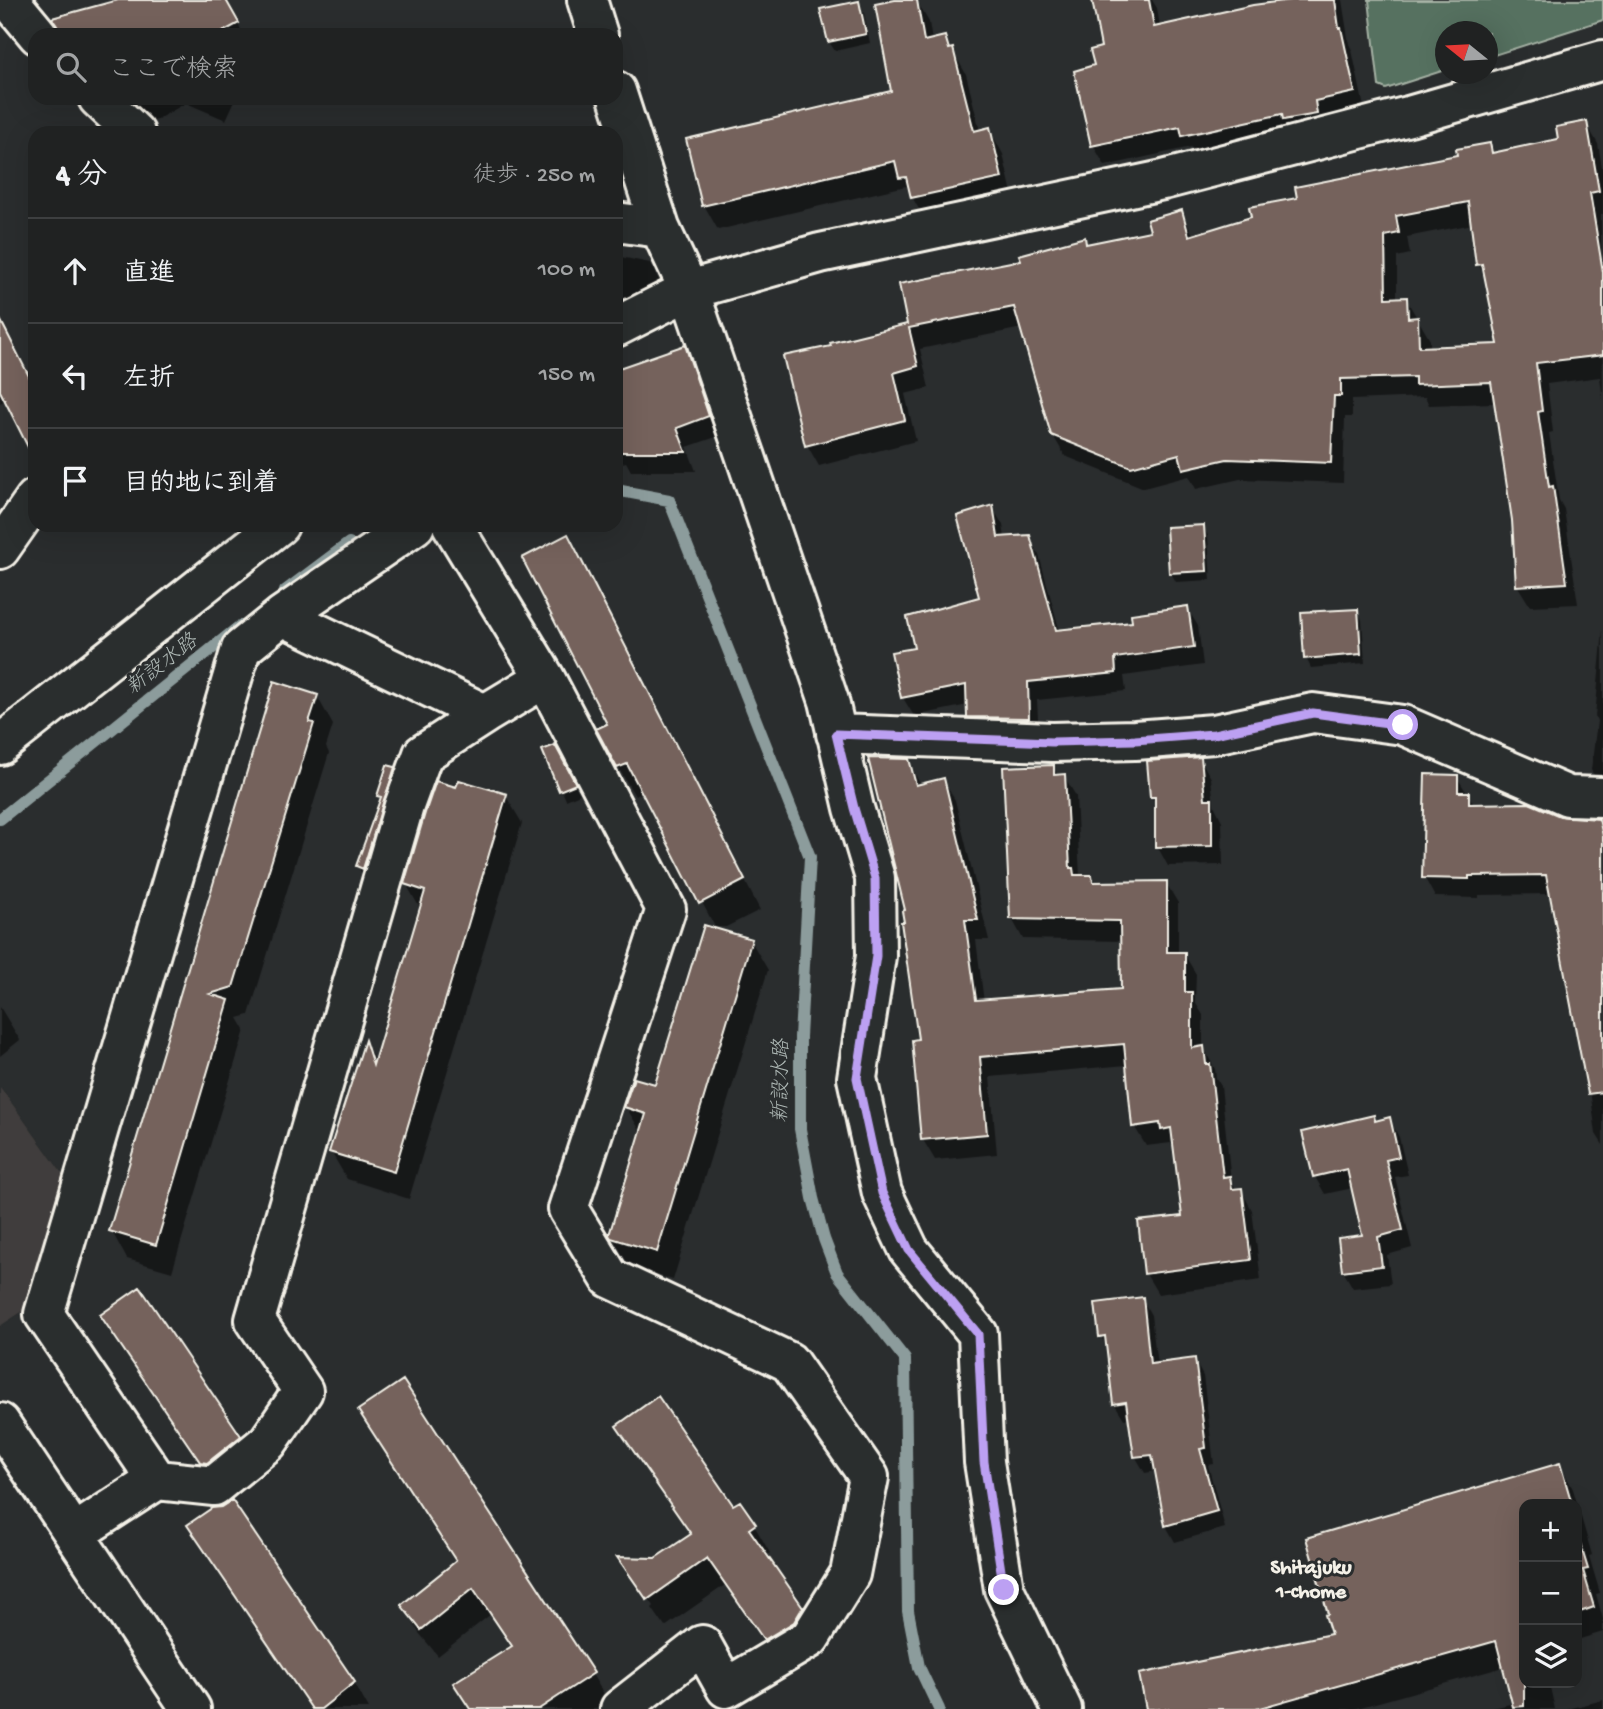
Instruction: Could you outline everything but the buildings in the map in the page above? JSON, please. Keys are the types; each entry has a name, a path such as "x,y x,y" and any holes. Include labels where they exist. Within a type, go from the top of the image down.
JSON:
{"street":[{"path":"9,0 32,28"},
{"path":"587,0 596,28"},
{"path":"623,323 689,290 820,253 1163,180 1422,113 1603,60"},
{"path":"105,105 128,126"},
{"path":"620,105 660,228 689,290 829,701 854,808 875,878 876,956 857,1078 882,1193 909,1250 978,1334 984,1462 1004,1590 1062,1709"},
{"path":"623,223 660,228"},
{"path":"0,550 28,509"},
{"path":"0,744 270,532"},
{"path":"157,1480 44,1314 241,649 369,538 390,532"},
{"path":"456,532 545,678 666,909 568,1209 610,1278 789,1362 869,1477 850,1574 810,1638 726,1688 702,1645 621,1709"},
{"path":"282,616 485,714"},
{"path":"74,1534 157,1480 214,1486 268,1442 303,1391 255,1320 404,806 423,754 545,678"},
{"path":"836,734 1052,742 1135,740 1214,734 1313,713 1403,725 1568,796 1603,797"},
{"path":"0,1423 191,1709"}],"shaded area":[{"path":"0,1087 66,1179 26,1309 0,1326"}],"green space":[{"path":"1369,0 1603,0 1603,20 1498,54 1498,21 1435,21 1435,73 1386,89 1379,86"}],"waterway":[{"name":"新設水路","path":"623,491 669,500 810,857 800,1037 800,1129 813,1198 837,1273 905,1359 908,1611 919,1667 939,1709"},
{"name":"新設水路","path":"285,591 349,543"},
{"name":"新設水路","path":"0,819 240,626"}],"district":[{"name":"Shitajuku 1-chome","path":"1311,1581"}],"route":[{"path":"1004,1590 984,1462 978,1334 909,1250 882,1193 857,1078 876,956 875,878 836,734 1052,742 1135,740 1214,734 1313,713 1403,725"}]}
